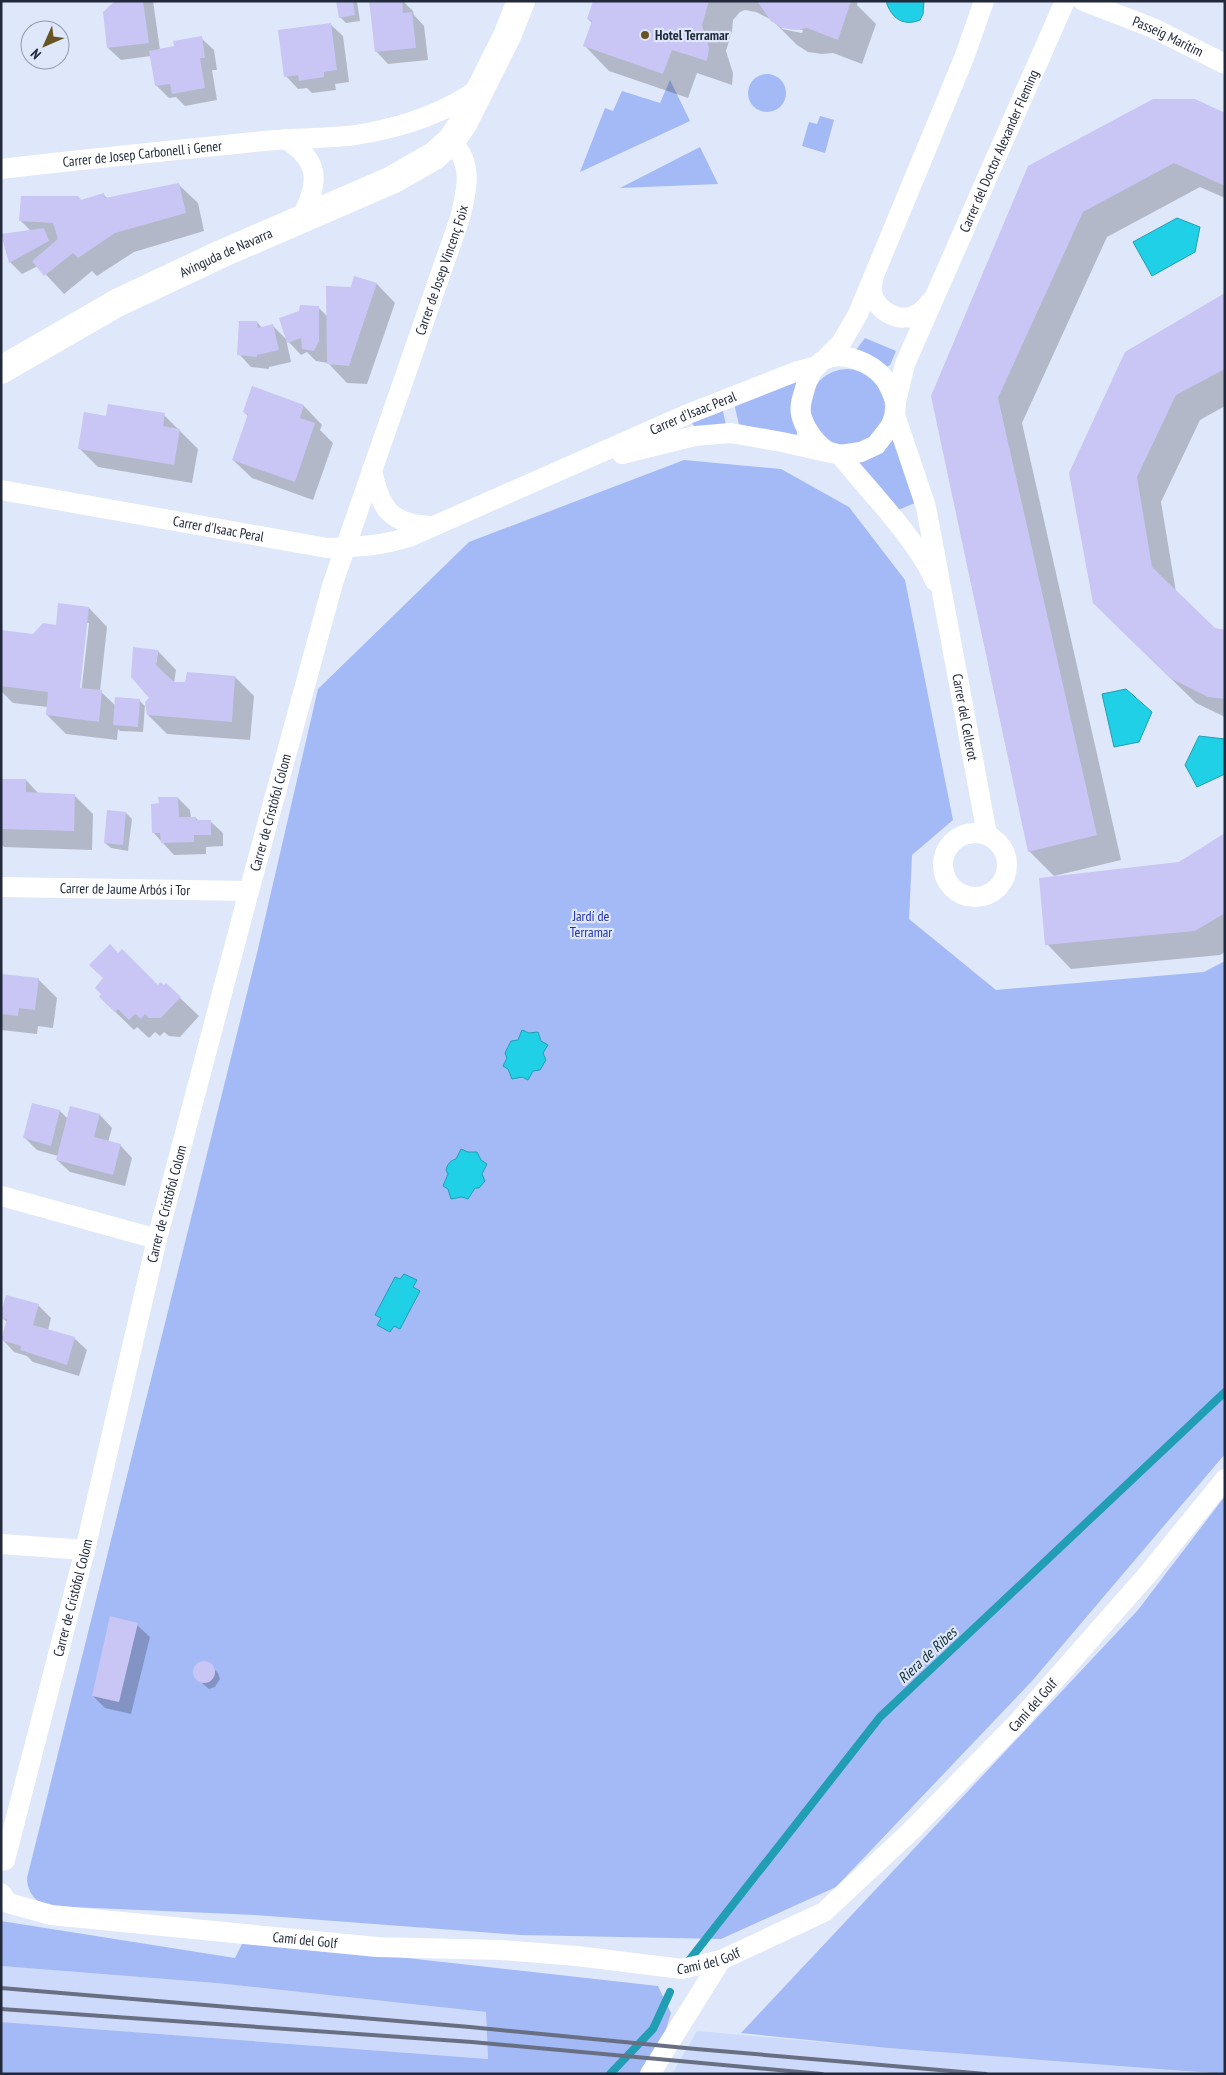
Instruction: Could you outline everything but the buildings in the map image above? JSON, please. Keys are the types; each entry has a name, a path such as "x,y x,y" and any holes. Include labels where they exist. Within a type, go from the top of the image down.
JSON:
{"street":[{"path":"451,141 485,84 521,1"},
{"path":"821,363 848,358 861,361 875,369 885,379 895,409 884,437 876,445 861,452 833,454 812,438 802,417 800,403 809,378 821,363 841,343 858,314 964,58 984,1"},
{"name":"Carrer del Doctor Alexander Fleming","path":"895,409 905,364 1065,1"},
{"name":"Passeig Marítim","path":"1083,1 1154,28 1225,64"},
{"name":"Carrer de Josep Carbonell i Gener","path":"1,169 285,139 354,135 397,126 426,116 464,99 485,84"},
{"path":"285,139 300,148 309,159 315,175 313,191 300,220"},
{"name":"Avinguda de Navarra","path":"1,370 117,303 221,254 408,172 434,156 451,141"},
{"name":"Carrer de Josep Vincenç Foix","path":"345,548 464,204 466,187 465,158 460,149 451,141"},
{"name":"Carrer del Doctor Alexander Fleming","path":"873,278 872,292 876,301 891,315 901,319 919,313 933,299"},
{"name":"Carrer d'Isaac Peral","path":"1,490 328,548 387,544 434,526 571,467 688,414 821,363"},
{"name":"Carrer del Cellerot","path":"895,409 926,507 987,834"},
{"name":"Carrer d'Isaac Peral","path":"571,467 694,436 730,433 833,454"},
{"name":"Carrer del Cellerot","path":"833,454 894,520 933,576 943,601"},
{"name":"Carrer d'Isaac Peral","path":"372,470 376,488 382,502 398,519 406,524 434,526"},
{"name":"Carrer de Cristòfol Colom","path":"1,1861 5,1860 86,1550 157,1239 249,891 333,583 345,548"},
{"name":"Carrer de Jaume Arbós i Tor","path":"1,887 249,891"},
{"path":"1,1196 157,1239"},
{"name":"Camí del Golf","path":"1,1893 8,1903 52,1915 377,1947 501,1950 577,1956 682,1969 721,1960 824,1912 911,1831 1017,1723 1148,1575 1225,1479"},
{"path":"1,1544 86,1550"},
{"path":"650,2074 721,1960"}],"shaded area":[{"path":"886,1 924,1 923,14 920,20 903,22 894,16"},
{"path":"1177,218 1200,227 1195,252 1152,276 1133,242"},
{"path":"1126,689 1152,712 1139,742 1114,747 1102,694"},
{"path":"1199,736 1225,739 1225,774 1197,787 1185,765"},
{"path":"522,1030 529,1033 538,1032 541,1041 548,1045 543,1053 546,1060 540,1070 533,1071 528,1080 522,1077 512,1079 508,1069 503,1066 507,1058 505,1053 511,1041 518,1040"},
{"path":"461,1149 468,1152 477,1152 481,1160 487,1164 482,1174 485,1181 479,1188 475,1188 468,1199 462,1197 451,1199 448,1189 443,1186 448,1174 446,1170 450,1163 456,1159"},
{"path":"404,1274 417,1280 413,1287 420,1291 400,1329 394,1326 390,1332 377,1325 381,1318 375,1315 395,1277 400,1279"},
{"path":"1,1966 216,1983 486,2012 488,2059 1,2022"},
{"path":"697,2031 888,2048 1149,2067 1213,2074 672,2074"}],"green space":[{"path":"767,74 780,80 786,93 780,106 767,112 754,106 748,93 754,80"},
{"path":"670,80 690,121 580,172 605,108 613,111 622,91 660,103"},
{"path":"820,116 834,120 825,153 802,146 809,122 817,124"},
{"path":"700,147 718,184 620,188"},
{"path":"865,338 896,351 890,365 886,367 856,350"},
{"path":"847,369 862,372 874,380 882,392 885,407 882,422 874,434 862,442 847,445 832,442 820,434 812,422 809,407 812,392 820,380 832,372"},
{"path":"797,381 797,434 793,436 739,425 734,403"},
{"path":"722,407 726,425 695,427 691,422"},
{"path":"893,439 915,503 898,510 855,461 880,451"},
{"name":"Jardí de Terramar","path":"684,460 781,469 849,507 905,580 953,820 912,855 909,919 996,990 1204,972 1225,961 1225,1454 1032,1681 836,1887 721,1939 520,1935 255,1915 44,1905 33,1896 27,1883 27,1878 257,953 318,689 469,542"},
{"path":"1225,1496 1225,2074 888,2048 741,2033 1138,1610"},
{"path":"1,1921 235,1958 244,1940 658,1986 671,2013 660,2049 640,2074 1,2074 1,2022 488,2059 486,2012 216,1983 1,1966"}],"waterway":[{"name":"Riera de Ribes","path":"687,1963 880,1717 1225,1392"},
{"name":"Riera de Ribes","path":"610,2074 653,2029 670,1992"}],"railway":[{"path":"1,1988 470,2027 986,2074"},
{"path":"1,2009 472,2042 822,2074"}],"place":[{"name":"Hotel Terramar","path":"645,35"}]}
